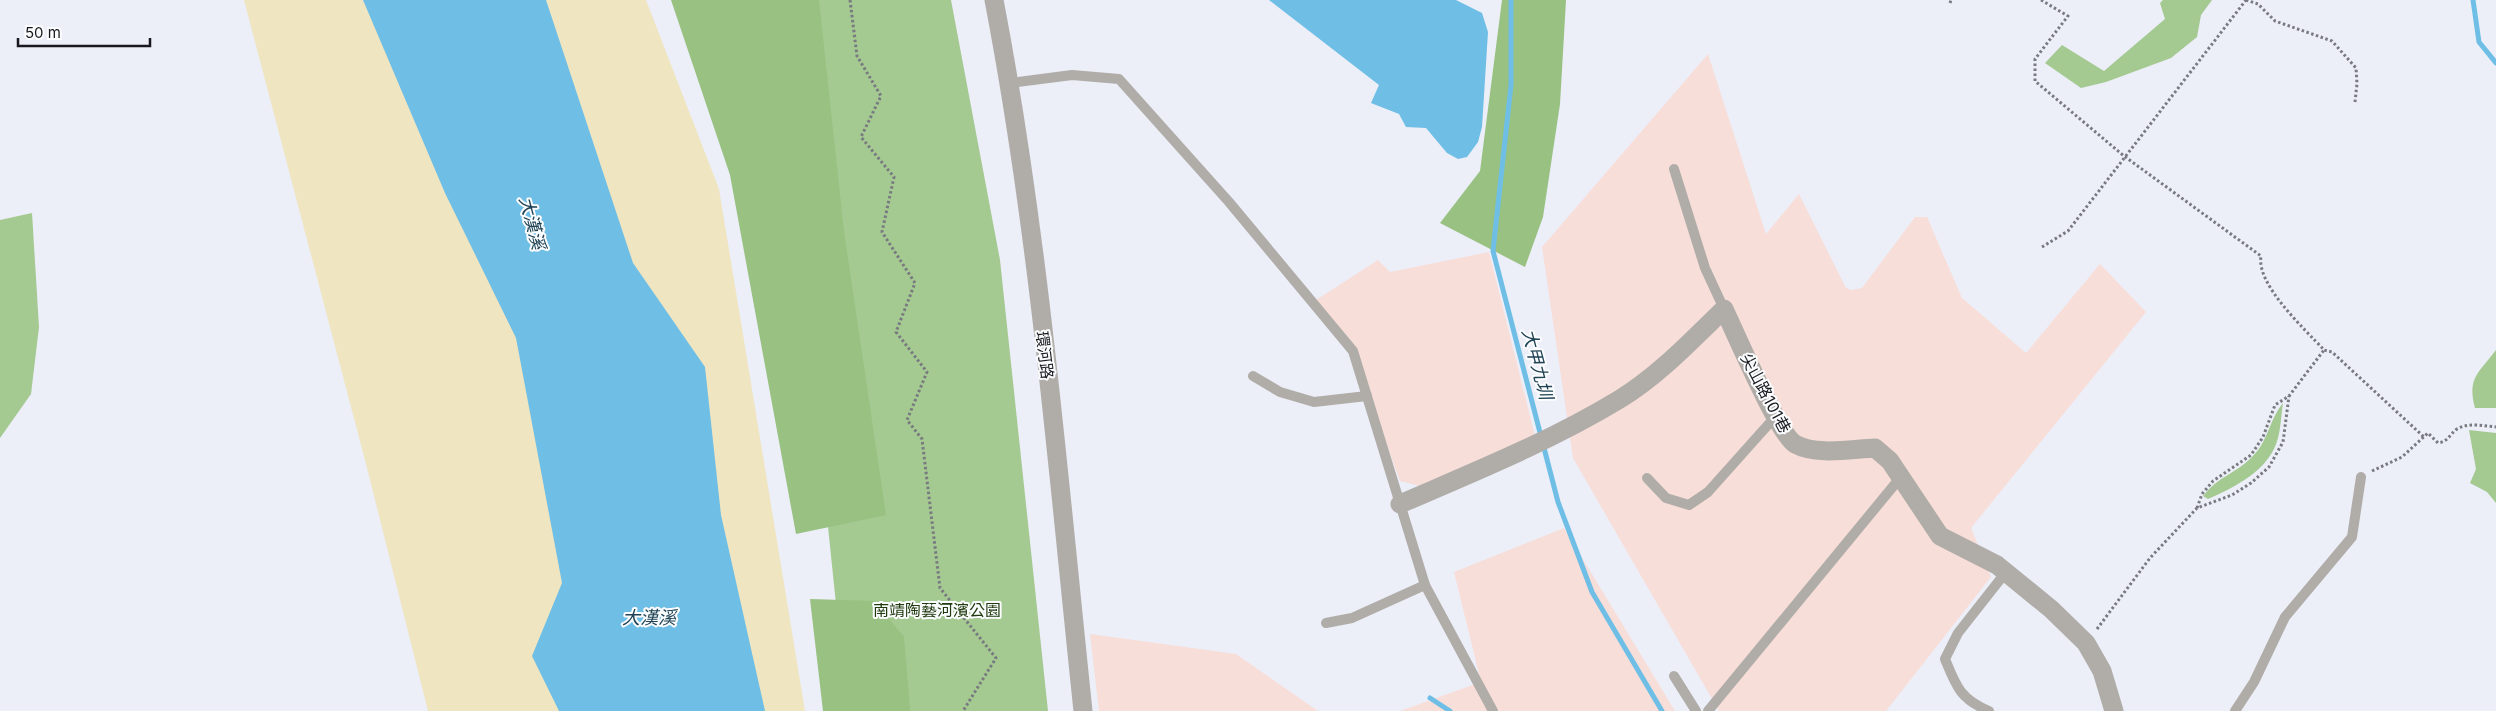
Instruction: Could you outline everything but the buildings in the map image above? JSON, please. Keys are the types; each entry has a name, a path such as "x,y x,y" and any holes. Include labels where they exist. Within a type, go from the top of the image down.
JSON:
{"street":[{"name":"環河路","path":"994,0 1010,83 1049,381 1083,711"},
{"name":"尖山路101巷","path":"1724,309 1775,418 1794,444 1816,450 1875,448 1890,461 1940,536 1997,565 2051,609 2086,643 2102,671 2114,711"},
{"path":"1400,504 1543,441 1621,398 1663,368 1724,309"}],"lane":[{"path":"1010,83 1072,75 1119,79 1229,202 1353,351 1425,585 1493,711"},
{"path":"1674,169 1705,268 1724,309"},
{"path":"1253,376 1280,392 1314,402 1367,396"},
{"path":"1647,478 1666,498 1690,506 1708,492 1775,418"},
{"path":"2235,711 2254,682 2285,618 2352,537 2361,477"},
{"path":"1708,711 1900,478"},
{"path":"1988,711 1971,704 1955,684 1945,659 1958,633 2006,572"},
{"path":"1326,623 1352,618 1425,585"},
{"path":"1674,676 1696,711"}],"path":[{"path":"850,0 857,56 882,96 861,137 894,177 882,232 915,284 896,332 927,372 907,420 922,439 940,588 996,658 963,711"},
{"path":"2041,0 2068,16 2035,59 2035,80 2124,156 2261,256 2259,265 2264,278 2286,308 2324,350 2332,352 2424,437"},
{"path":"2042,248 2068,231 2246,0 2258,4 2275,20 2332,41 2356,68 2355,102"},
{"path":"2086,643 2150,558 2197,508 2202,494 2213,481 2251,455 2263,437 2276,405 2289,396 2324,350"},
{"path":"2197,508 2232,495 2251,483 2269,467 2283,442 2289,396"},
{"path":"2361,477 2402,457 2428,432 2438,443 2446,441 2457,429 2470,425 2496,427"}],"shaded area":[{"path":"1708,54 1766,234 1799,194 1846,288 1852,290 1862,288 1915,217 1927,217 1962,298 2026,353 2100,264 2146,312 1971,528 1991,577 1886,711 1719,711 1573,458 1542,247"},
{"path":"1489,252 1535,436 1420,486 1400,481 1359,368 1316,300 1378,260 1390,272"},
{"path":"1564,528 1675,711 1400,711 1481,682 1454,572"},
{"path":"1090,634 1236,654 1318,711 1099,711"}],"green space":[{"path":"671,0 819,0 844,232 886,515 796,534 730,175"},
{"name":"南靖陶藝河濱公園","path":"734,0 951,0 1000,260 1048,711 847,711 785,109"},
{"path":"1502,0 1566,0 1560,104 1543,217 1525,267 1440,223 1480,171"},
{"path":"2163,0 2212,0 2201,15 2197,37 2171,58 2106,82 2081,88 2045,63 2062,45 2104,71 2165,19 2160,3"},
{"path":"32,213 39,327 31,394 0,438 0,220"},
{"path":"2496,350 2496,408 2475,408 2473,389 2476,376"},
{"path":"2283,403 2278,438 2274,449 2267,459 2240,483 2208,499 2203,496 2215,484 2252,457 2262,445 2274,416"},
{"path":"2469,430 2496,433 2496,503 2487,492 2470,483 2476,469"},
{"path":"810,599 874,601 904,637 910,711 823,711"}],"sand":[{"path":"244,0 646,0 719,189 805,711 428,711 366,464"}],"water":[{"name":"大漢溪","path":"363,0 546,0 633,263 705,367 721,515 765,711 559,711 532,656 562,583 516,338 445,193"},
{"path":"1269,0 1456,0 1482,13 1488,32 1482,127 1478,142 1467,157 1458,159 1447,153 1426,128 1406,127 1399,114 1371,103 1379,85"}],"waterway":[{"name":"大甲九圳","path":"1511,0 1511,85 1493,251 1558,502 1592,592 1662,711"},
{"name":"大甲九圳","path":"2473,0 2479,42 2496,63"},
{"name":"大甲九圳","path":"1430,698 1450,711"}]}
